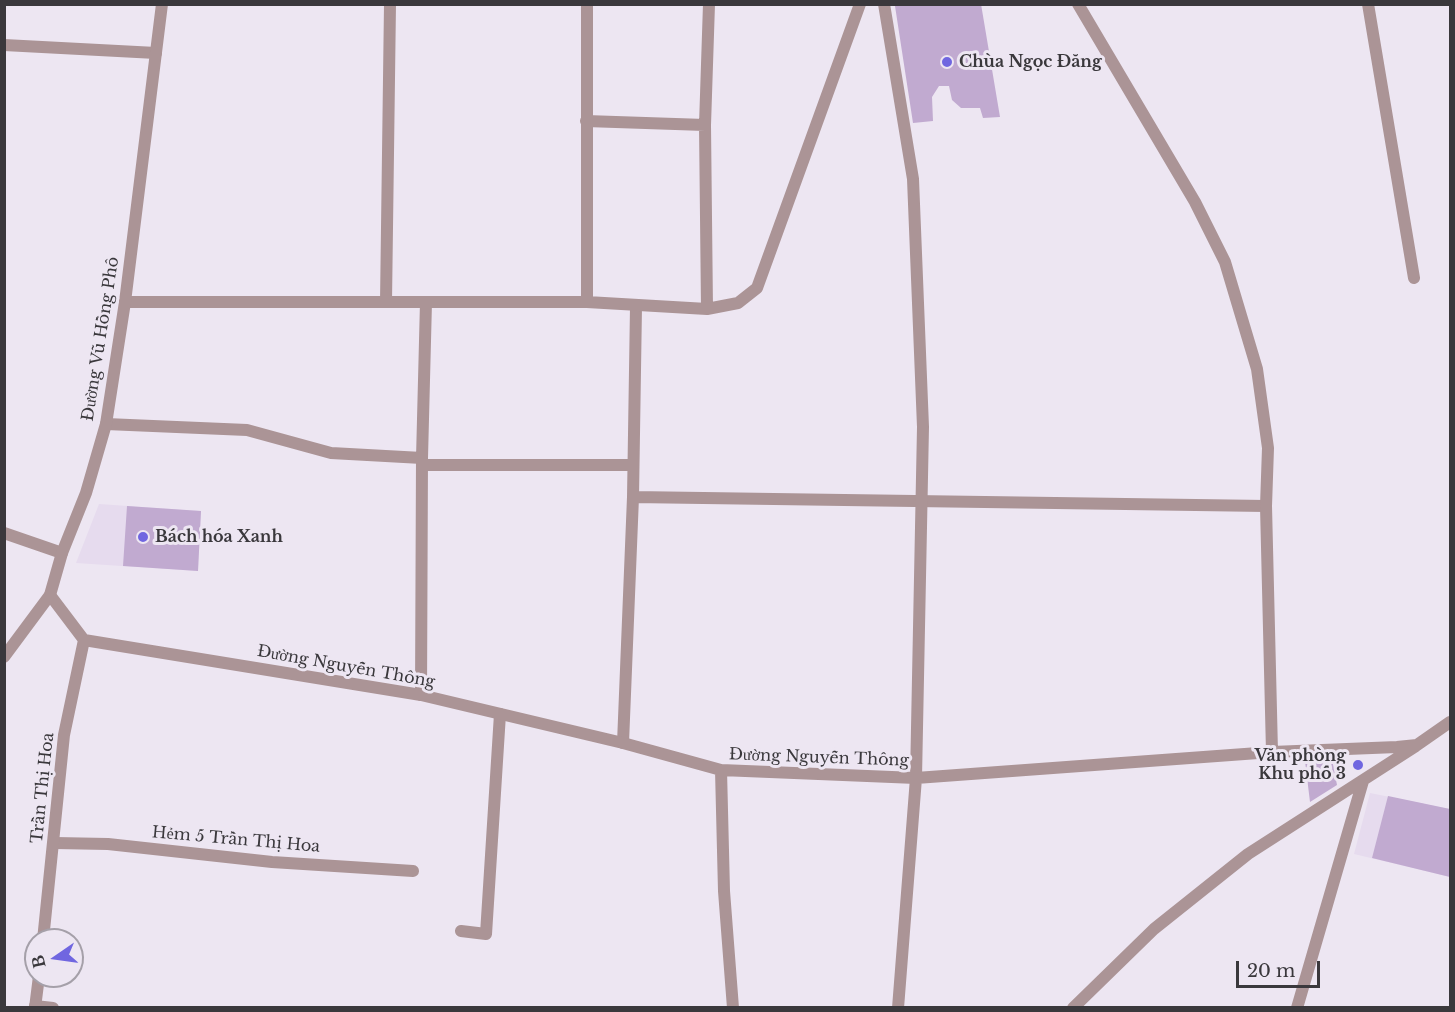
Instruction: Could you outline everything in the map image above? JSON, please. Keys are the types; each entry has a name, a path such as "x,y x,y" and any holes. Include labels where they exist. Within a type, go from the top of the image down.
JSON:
{"street":[{"name":"Đường Vũ Hồng Phô","path":"4,657 50,595 62,553 86,493 106,424 125,302 162,4"},
{"path":"386,302 390,4"},
{"path":"587,4 587,302"},
{"path":"707,309 705,125 709,4"},
{"path":"125,302 587,302 707,309 738,303 757,288 860,4"},
{"path":"884,4 913,179 922,427 916,778 898,1008"},
{"path":"1078,4 1195,202 1226,262 1257,369 1268,448 1266,506 1272,752"},
{"path":"1368,4 1414,278"},
{"path":"4,45 156,53"},
{"path":"586,121 705,125"},
{"path":"421,695 422,462 426,302"},
{"path":"623,743 633,497 636,306"},
{"path":"106,424 247,430 331,453 422,462 633,465"},
{"path":"633,497 1266,506"},
{"path":"4,533 62,553"},
{"path":"50,595 84,639"},
{"name":"Đường Nguyễn Thông","path":"84,639 421,695 623,743 721,770 916,778 1272,752 1417,745"},
{"name":"Trần Thị Hoa","path":"44,928 55,843 64,735 84,639"},
{"path":"462,931 486,934 500,714"},
{"path":"1073,1008 1154,929 1248,854 1450,722"},
{"path":"721,770 724,891 733,1008"},
{"path":"1297,1008 1363,781"},
{"name":"Hẻm 5 Trần Thị Hoa","path":"55,843 108,844 272,862 414,871"},
{"path":"37,988 35,1006 53,1008"}],"shaded area":[{"name":"Bách hóa Xanh","path":"99,504 201,511 198,571 76,563"},
{"path":"1370,793 1450,809 1450,877 1354,854"}],"building":[{"name":"Chùa Ngọc Đăng","path":"981,4 1000,117 983,118 980,108 961,108 952,100 949,86 939,86 932,97 933,121 913,123 895,6"},
{"name":"Bách hóa Xanh","path":"127,506 201,511 198,571 123,566"},
{"path":"1332,759 1337,785 1310,802 1305,761"},
{"path":"1388,796 1450,809 1450,877 1372,858"}],"place":[{"name":"Chùa Ngọc Đăng","path":"947,62"},
{"name":"Bách hóa Xanh","path":"143,537"},
{"name":"Văn phòng Khu phố 3","path":"1358,765"}]}
